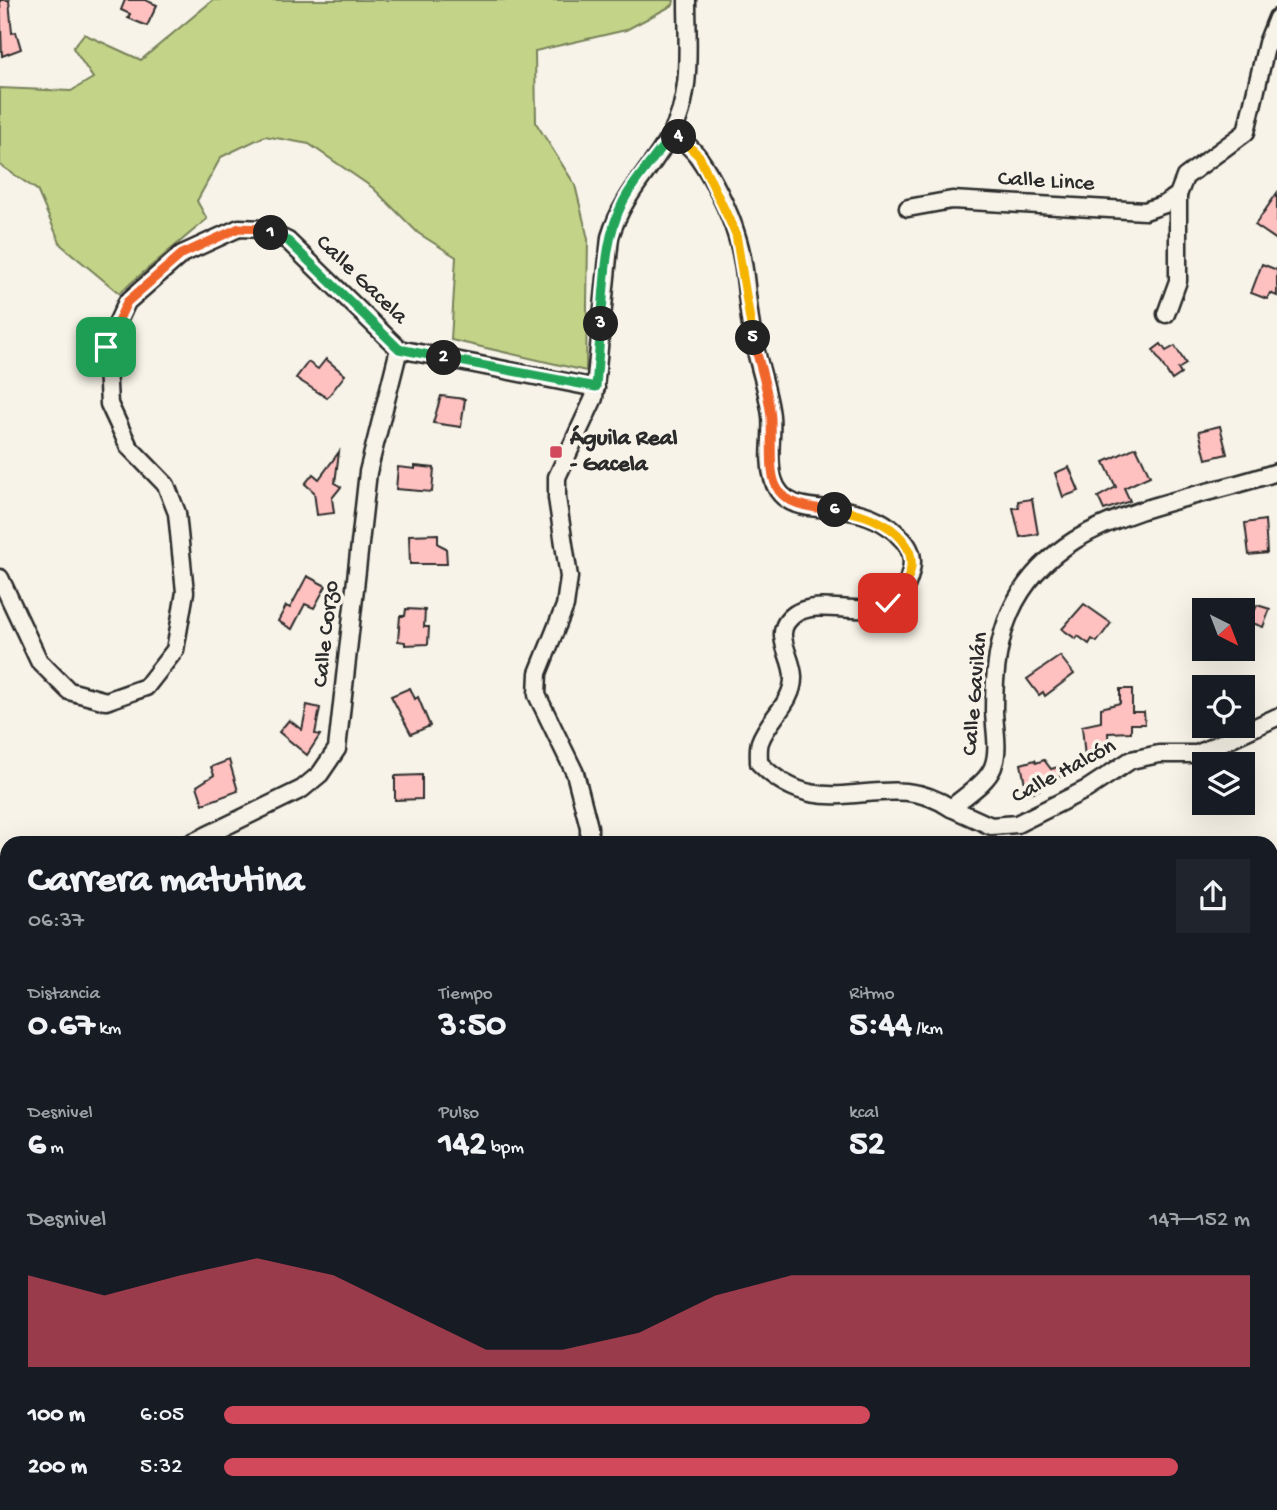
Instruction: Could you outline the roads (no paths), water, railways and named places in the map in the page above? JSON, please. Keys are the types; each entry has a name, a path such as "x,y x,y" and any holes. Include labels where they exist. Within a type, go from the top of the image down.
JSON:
{"street":[{"path":"589,836 575,773 537,695 538,673 565,606 569,577 557,498 557,477 587,417 596,387 613,227 623,202 673,132 686,78 687,0"},
{"name":"Calle Lince","path":"908,208 952,200 1145,211 1165,204 1178,195 1185,177 1247,132 1267,43 1277,18"},
{"path":"673,132 699,156 736,234 753,338 771,416 769,450 773,481 782,495 793,504 846,510 875,518 908,544 912,560 911,573 902,591 888,603 872,610 811,608 796,613 788,621 781,638 794,675 790,695 760,743 759,763 774,778 801,793 846,797 897,789 936,797 951,808"},
{"path":"1166,314 1178,281 1178,195"},
{"name":"Calle Gacela","path":"0,578 39,661 69,691 106,701 146,687 175,650 185,592 177,513 166,485 129,447 109,404 106,347 127,302 182,254 239,228 263,229 288,241 399,349 596,387"},
{"name":"Calle Corzo","path":"205,836 302,789 320,774 337,749 368,472 399,349"},
{"name":"Calle Gavilán","path":"951,808 985,779 993,768 1000,635 1012,603 1040,569 1074,541 1116,519 1277,472"},
{"name":"Calle Halcón","path":"951,808 991,826 1017,824 1087,789 1130,760 1159,754 1197,754 1277,717"}],"place":[{"name":"Águila Real - Gacela","path":"556,452"}]}
